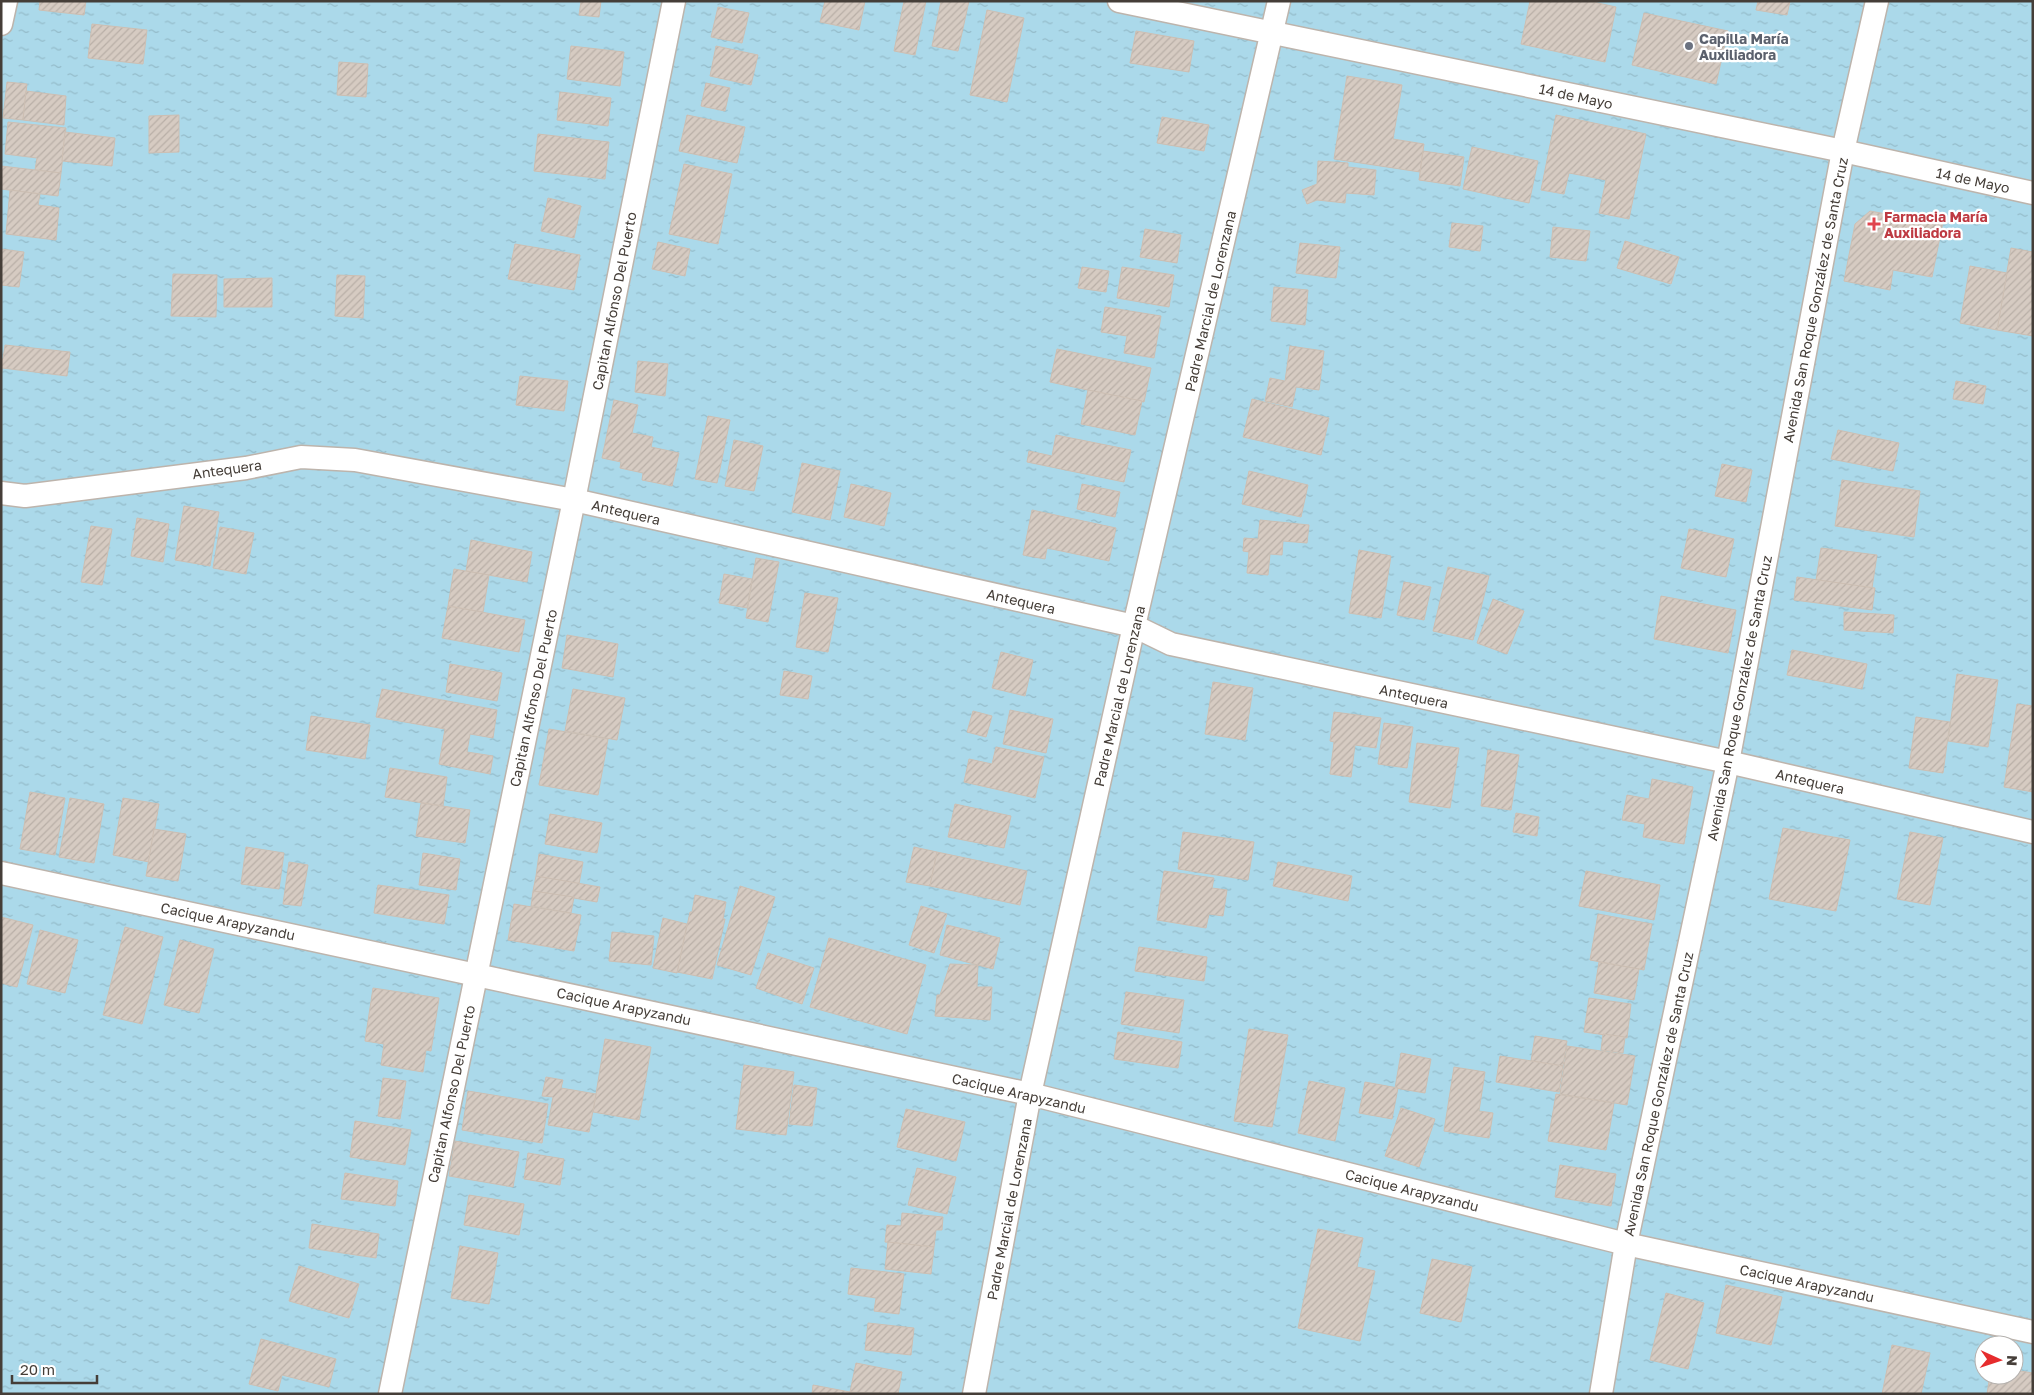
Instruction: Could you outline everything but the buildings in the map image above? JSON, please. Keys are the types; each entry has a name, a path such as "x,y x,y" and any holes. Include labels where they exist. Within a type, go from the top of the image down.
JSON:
{"street":[{"path":"1,24 6,1"},
{"name":"Capitan Alfonso Del Puerto","path":"390,1394 574,500 674,1"},
{"name":"14 de Mayo","path":"1120,1 1843,151 2033,193"},
{"name":"Padre Marcial de Lorenzana","path":"974,1394 1030,1094 1134,626 1279,1"},
{"name":"Avenida San Roque González de Santa Cruz","path":"1601,1394 1626,1244 1728,762 1843,151 1876,1"},
{"name":"Antequera","path":"1,493 25,496 246,468 301,457 355,460 574,500 1134,626 1171,644 1728,762 2033,832"},
{"name":"Cacique Arapyzandu","path":"1,873 1030,1094 1626,1244 2033,1332"}],"water":[{"path":"1,1 2033,1 2033,1394 1,1394"}],"place":[{"name":"Capilla María Auxiliadora","path":"1689,46"},
{"name":"Farmacia María Auxiliadora","path":"1874,224"}]}
